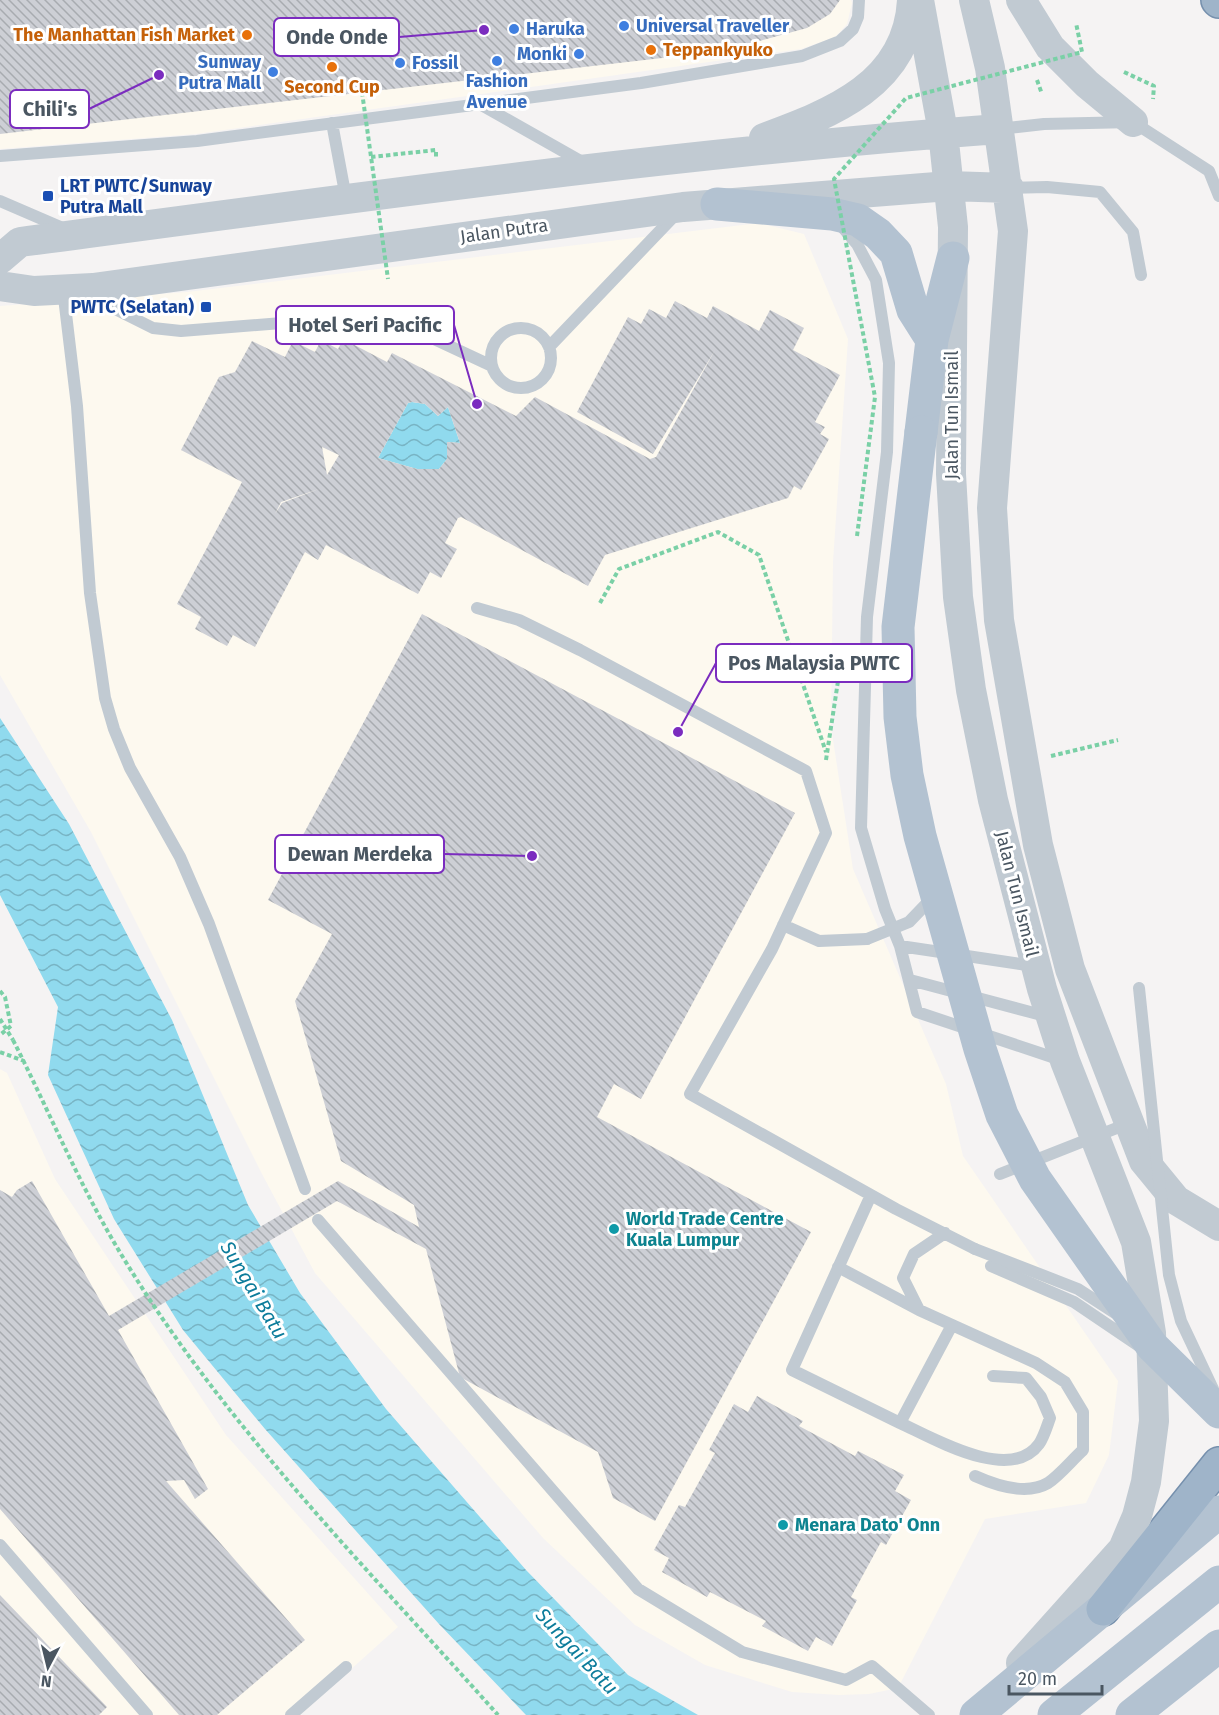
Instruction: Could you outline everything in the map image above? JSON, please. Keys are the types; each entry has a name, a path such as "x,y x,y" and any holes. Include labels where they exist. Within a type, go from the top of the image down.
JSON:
{"highway":[{"path":"1103,1609 1219,1464"},
{"path":"1103,1609 1219,1487"}],"main road":[{"path":"717,204 832,214 858,220 878,234 896,254 913,310 932,340"},
{"path":"953,258 932,340 898,627 897,672 907,775 936,894 1002,1115 1035,1179 1151,1350 1219,1412"},
{"path":"975,1715 1219,1512"},
{"path":"1054,1715 1219,1582"},
{"path":"1132,1715 1219,1646"},
{"path":"1168,1715 1219,1665"}],"street":[{"path":"725,152 820,117 865,90 890,65 895,56 911,18 912,0"},
{"name":"Jalan Tun Ismail","path":"919,0 943,132 949,186 953,258 951,474 958,597 971,690 993,800 1051,1018 1065,1061 1136,1242 1150,1333 1154,1421 1150,1455 1137,1516 1122,1549 975,1715"},
{"name":"Jalan Tun Ismail","path":"974,0 990,68 1009,188 1013,231 992,508 999,620 1038,845 1070,969 1127,1124 1144,1161 1158,1182 1176,1200 1219,1226"},
{"path":"1021,0 1050,47 1087,84 1133,122"},
{"path":"0,259 20,242 75,234 725,152 999,129"},
{"name":"Jalan Putra","path":"0,286 34,291 93,288 683,207 949,186 1009,188"}],"lane":[{"path":"0,156 197,141 641,83 802,56 840,41 853,29 858,17 859,0"},
{"path":"478,104 594,168"},
{"path":"999,129 1044,124 1133,122 1209,171 1219,196"},
{"path":"332,123 346,199"},
{"path":"1009,188 1100,192 1133,232 1141,275"},
{"path":"0,201 75,234"},
{"path":"549,347 683,207"},
{"path":"832,214 857,244 876,279 889,363 887,452 867,617 861,828 885,909 900,946 917,1012 1065,1061"},
{"path":"93,288 111,307 153,328 181,330 331,319 372,319 400,323 492,366"},
{"path":"63,289 77,406 90,593 105,698 114,729 130,768 196,892 305,1189"},
{"path":"516,328 536,332 549,347 551,357 545,375 530,386 511,386 502,381 492,366 491,356 498,338 516,328"},
{"path":"477,608 519,620 570,645 806,771 826,833 750,989 690,1094 871,1196 975,1249 1078,1289 1112,1309 1151,1350"},
{"path":"783,925 819,940 867,939 909,922 936,894"},
{"path":"900,946 1036,967"},
{"path":"910,980 1051,1018"},
{"path":"1140,988 1169,1275 1181,1321 1219,1401"},
{"path":"1000,1174 1127,1124"},
{"path":"871,1196 792,1370 958,1449 992,1460 1017,1459 1039,1445 1050,1418 1041,1397 1026,1378 993,1376"},
{"path":"318,1220 638,1589 742,1652 846,1680 872,1666 929,1715"},
{"path":"919,1310 903,1278 914,1254 945,1233"},
{"path":"991,1266 1074,1302 1151,1350"},
{"path":"838,1267 919,1310 1036,1363 1065,1382 1083,1412 1083,1450 1047,1484 1023,1488 999,1487 975,1476"},
{"path":"900,1423 952,1325"},
{"path":"0,1545 147,1715"},
{"path":"291,1715 346,1667"}],"path":[{"path":"857,536 875,397 834,179 906,98 1083,52 1076,23"},
{"path":"362,92 388,279"},
{"path":"371,157 436,150"},
{"path":"600,603 618,569 718,532 759,555 826,752"},
{"path":"826,763 843,648"},
{"path":"1040,758 1118,740"},
{"path":"0,991 5,997 11,1026 0,1035"},
{"path":"0,1020 24,1061 50,1119 124,1259 213,1390 325,1521 498,1715"},
{"path":"0,1052 24,1061"}],"shaded area":[{"name":"Sunway Putra Mall","path":"0,0 851,0 852,3 847,24 835,37 801,49 196,134 0,149"},
{"path":"759,223 804,234 848,339 833,562 831,727 853,869 946,1084 963,1156 1118,1381 1109,1455 1086,1503 985,1519 898,1688 869,1694 792,1692 705,1665 635,1625 543,1538 315,1273 262,1174 91,832 0,675 0,306 187,292"},
{"path":"0,1069 7,1073 55,1179 226,1435 398,1627 300,1715 0,1715"}],"water":[{"path":"408,403 425,404 438,416 448,407 460,443 447,442 447,459 439,469 417,469 378,458"},
{"name":"Sungai Batu","path":"0,718 69,824 172,1020 248,1205 300,1293 386,1409 526,1570 628,1675 698,1715 526,1715 439,1624 265,1429 183,1330 114,1219 48,1075 58,1007 0,895"}],"building":[{"name":"Sunway Putra Mall","path":"0,0 840,0 830,14 807,28 723,51 0,134"},
{"path":"675,301 707,318 713,306 759,331 770,310 804,328 793,350 840,375 815,422 825,427 820,434 829,439 801,490 794,486 788,498 605,555 588,586 461,517 458,518 445,543 457,549 441,578 430,572 418,594 326,545 318,560 305,552 255,647 233,635 227,646 195,629 201,617 177,604 242,482 181,450 219,377 235,372 252,341 285,357 293,341 315,352 321,340 338,349 343,339 387,362 392,353 516,416 535,397 650,459 656,457 715,350 653,454 577,412 628,317 641,324 649,309 666,318","holes":["408,403 425,404 438,416 448,407 460,443 447,442 447,459 439,469 417,469 378,458","322,447 339,455 327,475","319,489 282,503 275,514 281,502"]},
{"path":"422,614 795,813 641,1099 614,1084 597,1117 811,1232 655,1521 613,1498 598,1452 460,1377 426,1249 337,1201 118,1330 208,1489 195,1499 184,1480 166,1481 305,1640 217,1715 179,1715 0,1509 0,1190 12,1197 17,1190 32,1181 109,1316 338,1181 419,1227 414,1205 341,1161 295,1001 332,934 268,900"},
{"name":"Menara Dato' Onn","path":"757,1396 803,1421 799,1426 855,1456 858,1451 904,1475 895,1491 911,1500 886,1545 881,1542 851,1597 857,1600 832,1646 816,1637 808,1651 762,1626 766,1621 710,1592 707,1597 662,1572 669,1558 654,1550 679,1505 685,1507 715,1453 709,1450 734,1404 748,1412"},
{"path":"0,1595 107,1707 99,1715 0,1715"}],"place":[{"name":"Universal Traveller","path":"624,26"},
{"name":"Haruka","path":"514,29"},
{"name":"Onde Onde","path":"484,30"},
{"name":"The Manhattan Fish Market","path":"247,35"},
{"name":"Teppankyuko","path":"651,50"},
{"name":"Monki","path":"579,54"},
{"name":"Fashion Avenue","path":"497,61"},
{"name":"Fossil","path":"400,63"},
{"name":"Second Cup","path":"332,67"},
{"name":"Sunway Putra Mall","path":"273,72"},
{"name":"Chili's","path":"159,75"},
{"name":"LRT PWTC/Sunway Putra Mall","path":"48,196"},
{"name":"PWTC (Selatan)","path":"206,307"},
{"name":"Hotel Seri Pacific","path":"477,404"},
{"name":"Pos Malaysia PWTC","path":"678,732"},
{"name":"Dewan Merdeka","path":"532,856"},
{"name":"World Trade Centre Kuala Lumpur","path":"614,1229"},
{"name":"Menara Dato' Onn","path":"783,1525"}]}
